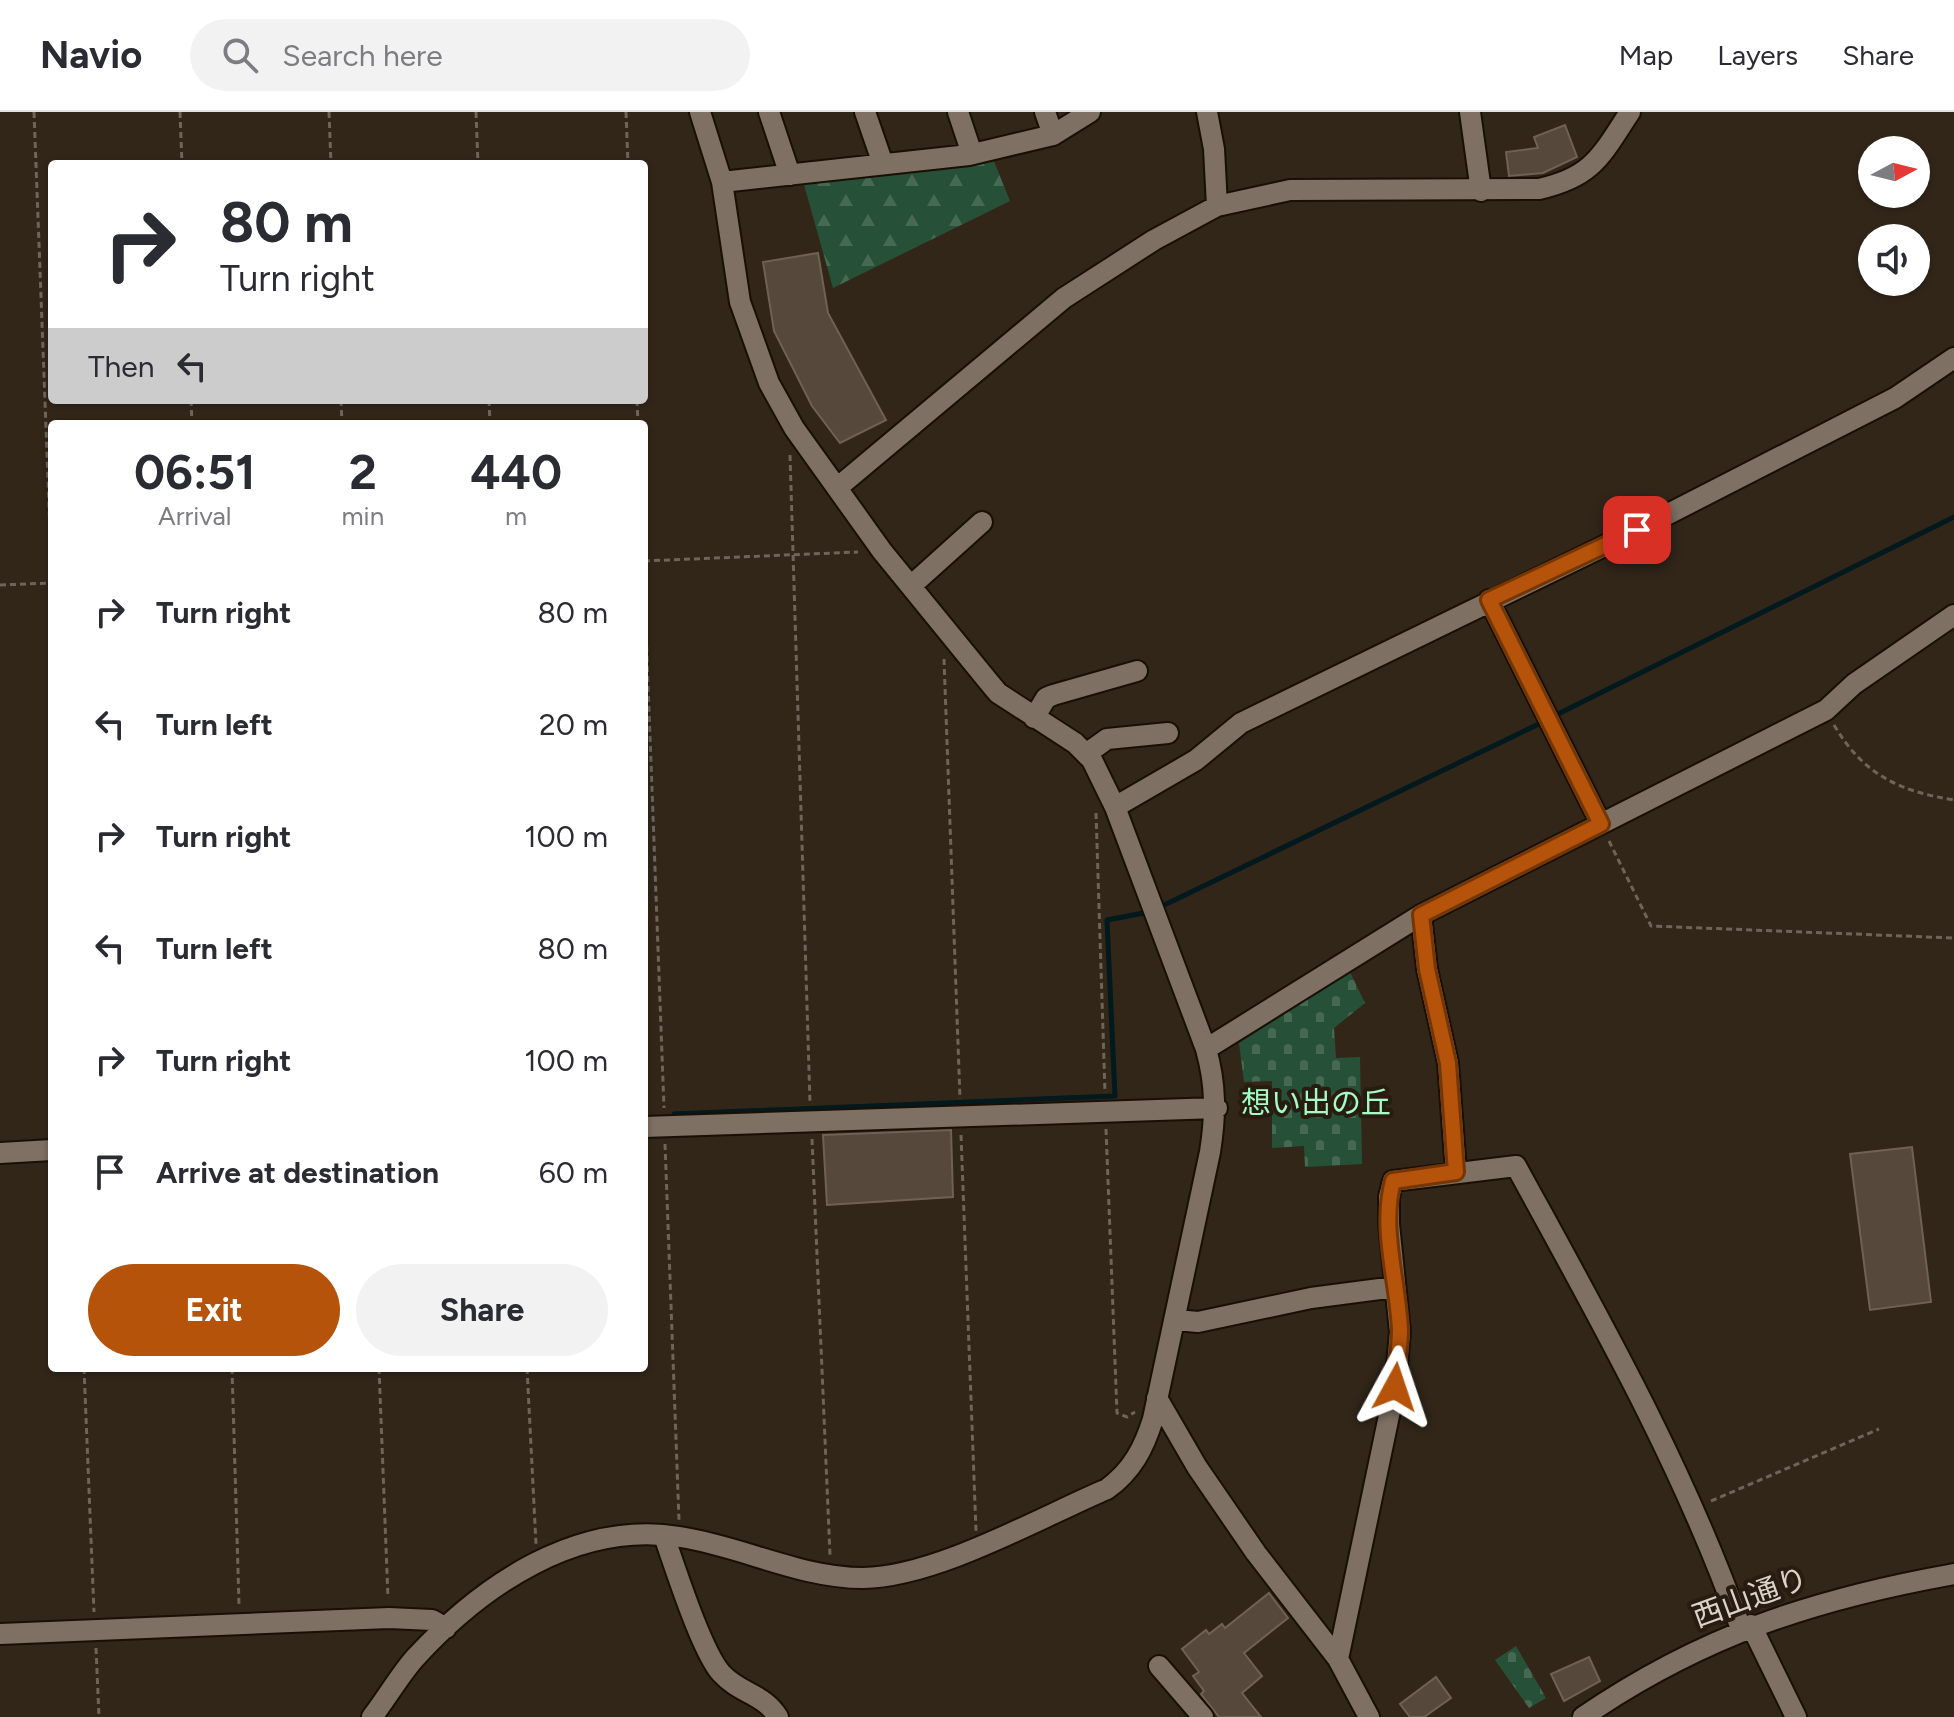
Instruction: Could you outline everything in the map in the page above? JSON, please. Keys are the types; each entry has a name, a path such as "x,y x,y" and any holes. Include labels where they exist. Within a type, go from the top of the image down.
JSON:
{"street":[{"path":"372,1717 414,1659 446,1628 542,1557 614,1535 672,1536 831,1576 893,1576 976,1546 1107,1489 1124,1477 1147,1440 1176,1320 1217,1108 1215,1081 1206,1049 1115,807 1086,754 998,693 882,551 794,428 769,383 745,320 722,182 700,112"},
{"path":"769,112 790,175"},
{"path":"865,112 883,164"},
{"path":"958,112 972,154"},
{"path":"1045,112 1053,135"},
{"path":"722,182 972,154 1053,135 1090,112"},
{"path":"1207,112 1214,149 1217,206"},
{"path":"1470,112 1481,191"},
{"path":"837,488 1064,298 1154,240 1217,206 1290,190 1539,189 1576,180 1606,149 1630,112"},
{"path":"1115,807 1196,760 1241,723 1637,530 1895,398 1954,358"},
{"path":"912,585 982,522"},
{"path":"1489,600 1601,824"},
{"path":"1206,1049 1421,915 1826,710 1854,684 1954,615"},
{"path":"1034,718 1046,698 1137,671"},
{"path":"1086,754 1107,739 1168,733"},
{"path":"1421,915 1427,969 1448,1063 1456,1172"},
{"path":"654,1127 1217,1108"},
{"path":"0,1153 48,1150"},
{"path":"1338,1659 1395,1387 1400,1332 1389,1211 1393,1181 1516,1166 1611,1337 1746,1627 1796,1717"},
{"path":"1176,1320 1198,1322 1311,1298 1395,1287"},
{"path":"1157,1398 1197,1467 1256,1553 1338,1659 1369,1717"},
{"path":"672,1536 719,1671 739,1689 769,1702 778,1717"},
{"name":"西山通り","path":"1583,1717 1689,1652 1746,1627 1874,1588 1954,1574"},
{"path":"0,1634 389,1618 432,1620 446,1628"},
{"path":"1159,1666 1203,1717"}],"path":[{"path":"34,112 48,479"},
{"path":"180,112 182,160"},
{"path":"329,112 331,160"},
{"path":"476,112 478,160"},
{"path":"626,112 628,160"},
{"path":"794,428 789,441 792,555 811,1122 831,1576"},
{"path":"648,561 882,551"},
{"path":"0,585 48,584"},
{"path":"944,655 976,1546"},
{"path":"1826,710 1851,753 1870,769 1923,795 1954,800"},
{"path":"648,796 654,1127 672,1536"},
{"path":"1601,824 1651,926 1954,938"},
{"path":"84,1372 99,1717"},
{"path":"232,1372 240,1624"},
{"path":"379,1372 389,1618"},
{"path":"527,1372 535,1542 542,1557"},
{"path":"1693,1508 1879,1429"}],"green space":[{"path":"993,159 1010,201 833,288 803,181"},
{"name":"想い出の丘","path":"1350,972 1365,1003 1334,1028 1336,1058 1360,1057 1362,1164 1305,1167 1304,1146 1272,1148 1272,1081 1244,1082 1239,1043"},
{"path":"1516,1646 1546,1698 1529,1708 1495,1660"}],"building":[{"path":"1565,125 1577,157 1543,173 1509,176 1506,152 1538,148 1534,137"},
{"path":"818,253 828,313 886,420 840,443 812,406 774,331 763,262"},
{"path":"951,1130 953,1197 827,1205 823,1135"},
{"path":"1912,1147 1931,1302 1870,1310 1850,1154"},
{"path":"1269,1593 1288,1618 1244,1653 1262,1676 1242,1693 1261,1717 1219,1717 1201,1694 1204,1691 1193,1676 1199,1672 1182,1649 1206,1630 1209,1634 1222,1624 1225,1628"},
{"path":"1589,1657 1600,1681 1564,1701 1551,1674"},
{"path":"1436,1677 1451,1698 1424,1717 1410,1717 1400,1704"}],"waterway":[{"path":"1554,716 1954,517"},
{"path":"1158,908 1545,721"},
{"path":"674,1114 1115,1096 1107,920 1149,912"}],"route":[{"path":"1395,1387 1400,1332 1389,1224 1389,1197 1393,1181 1456,1172 1448,1063 1427,969 1421,915 1601,824 1489,600 1637,530"}]}
